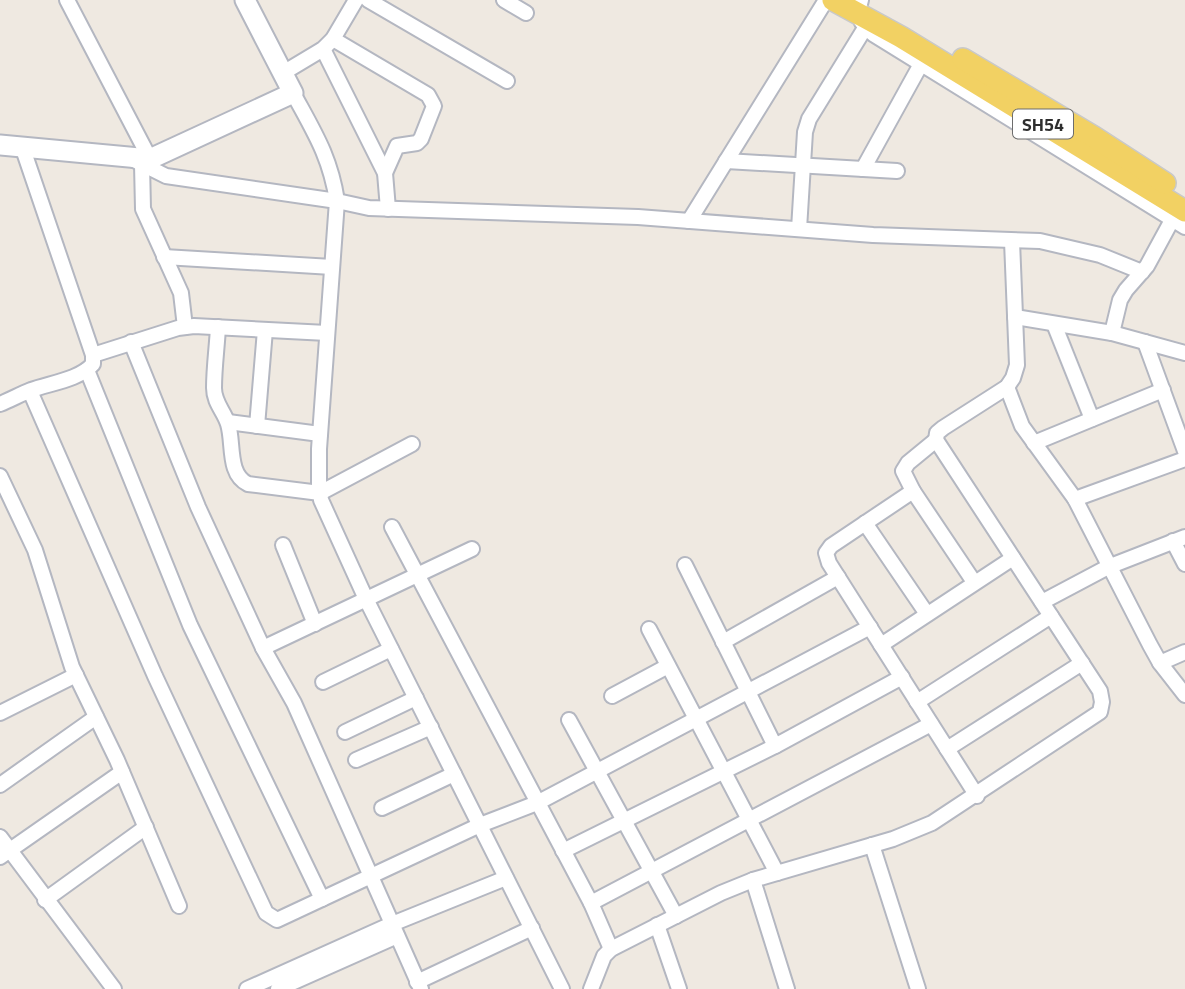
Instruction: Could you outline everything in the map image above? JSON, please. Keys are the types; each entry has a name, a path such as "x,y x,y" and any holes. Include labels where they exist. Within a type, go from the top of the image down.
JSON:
{"main road":[{"path":"0,145 141,160 293,93 245,0"},
{"name":"SH54","path":"833,0 862,10 905,32 1094,136 1185,195"},
{"name":"SH54","path":"905,32 1181,219"}],"street":[{"path":"67,0 141,160 143,209 181,293 185,327"},
{"path":"504,0 526,13"},
{"path":"689,221 826,0"},
{"path":"283,73 328,44 356,1 507,81"},
{"path":"799,229 805,132 862,10 921,64 1181,219 1126,290 1120,300 1112,333"},
{"path":"328,44 428,94 433,101 434,106 421,139 417,143 397,146 385,173"},
{"path":"328,44 385,173 388,209"},
{"path":"863,169 921,64"},
{"path":"293,93 327,155 337,201 320,434 321,500 366,599 562,989"},
{"path":"0,404 87,370 93,364 93,355 23,149"},
{"path":"141,160 166,176 369,208 638,217 799,229 1040,241 1083,250 1142,272"},
{"path":"726,161 897,171"},
{"path":"591,989 604,956 611,948 753,880 872,845 932,823 977,796 1100,712 1100,691 936,440 937,433 943,428 1007,387 1013,378 1017,365 1012,241"},
{"path":"164,257 332,267"},
{"path":"1015,317 1112,333 1185,353"},
{"path":"1054,324 1092,419"},
{"path":"93,355 185,327 327,333"},
{"path":"218,327 214,390 216,402 228,422 235,470 241,480 248,484 320,493 412,444"},
{"path":"257,426 265,330"},
{"path":"131,342 198,507 263,648 294,703 419,986 532,928"},
{"path":"1145,342 1185,451"},
{"path":"87,370 190,625 322,899"},
{"path":"1007,387 1014,412 1075,499 1160,663 1185,695"},
{"path":"1034,443 1163,390"},
{"path":"30,391 144,652 266,913 277,920 480,825 537,803 749,694 870,628"},
{"path":"228,422 320,434"},
{"path":"936,440 908,463 903,471 913,491 974,583"},
{"path":"1075,499 1185,459"},
{"path":"0,476 35,550 76,675 122,772 179,906"},
{"path":"913,491 831,546 826,553 838,577 977,796"},
{"path":"865,523 927,614"},
{"path":"392,527 591,903 611,948"},
{"path":"1042,602 1108,567 1179,539 1185,564"},
{"path":"283,545 315,624"},
{"path":"263,648 472,549"},
{"path":"881,645 1013,558"},
{"path":"685,565 775,746"},
{"path":"723,642 838,577"},
{"path":"917,702 1051,615"},
{"path":"649,629 777,873"},
{"path":"323,682 391,649"},
{"path":"1160,663 1185,652"},
{"path":"947,749 1082,663"},
{"path":"612,696 668,667"},
{"path":"0,713 76,675"},
{"path":"563,851 775,746 902,677"},
{"path":"345,732 416,698"},
{"path":"0,785 96,717"},
{"path":"569,720 676,916"},
{"path":"591,903 931,724"},
{"path":"356,760 431,727"},
{"path":"4,853 122,772"},
{"path":"382,808 454,774"},
{"path":"45,900 146,827"},
{"path":"0,838 4,853 45,900 114,989"},
{"path":"872,845 918,989"},
{"path":"278,989 394,930 506,878"},
{"path":"753,880 787,989"},
{"path":"657,925 678,989"},
{"path":"247,989 394,930"}]}
